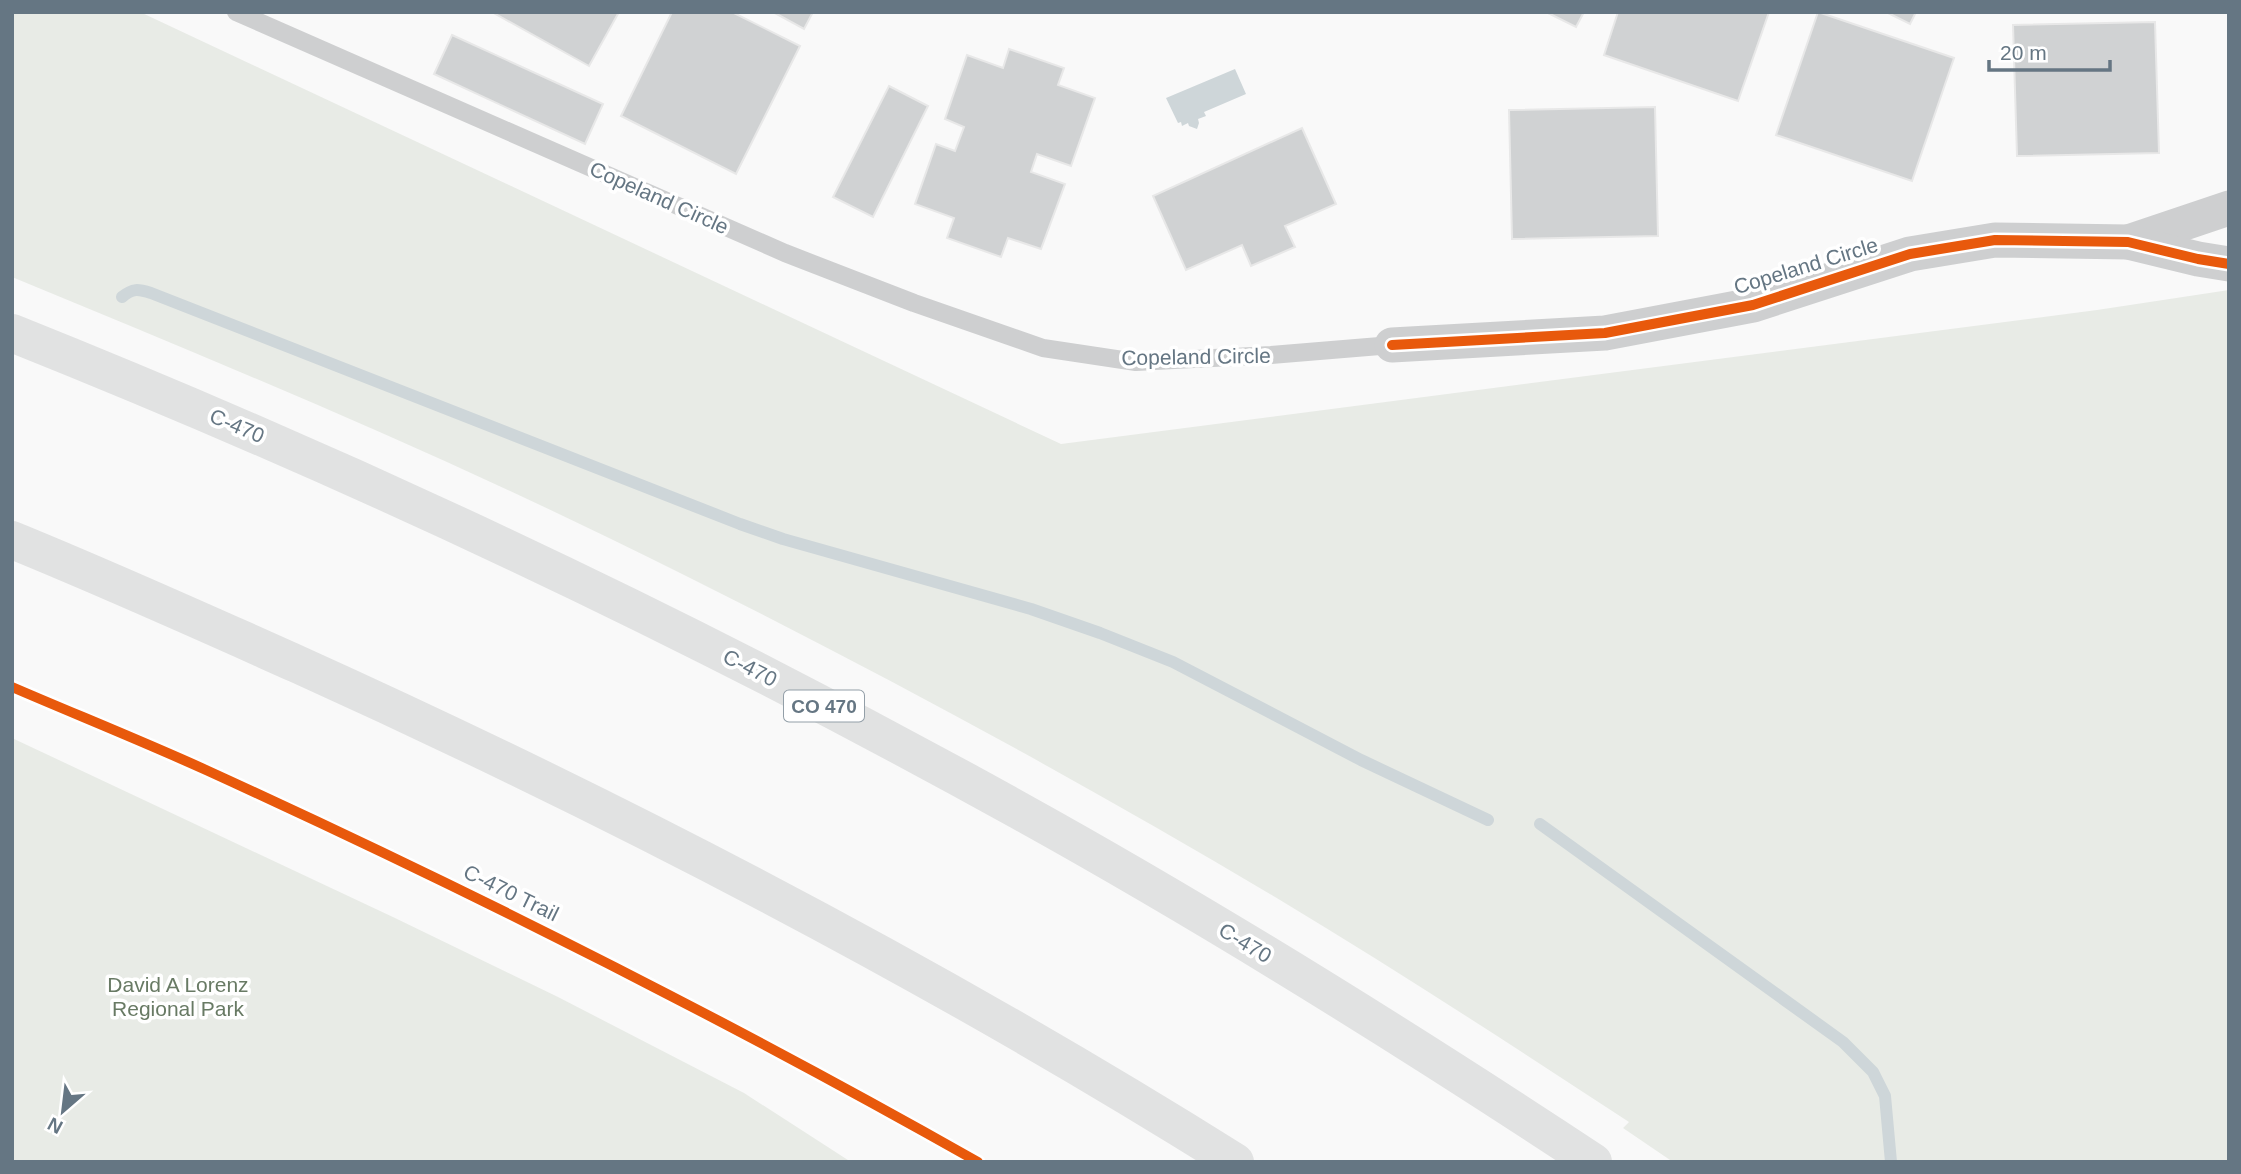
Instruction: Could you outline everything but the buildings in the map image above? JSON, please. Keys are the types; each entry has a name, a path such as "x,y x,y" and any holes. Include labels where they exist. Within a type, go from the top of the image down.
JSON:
{"highway":[{"name":"C-470","path":"12,333 346,473 587,586 834,711 1018,810 1192,911 1488,1093 1593,1162"},
{"path":"12,540 187,614 359,692 627,821 889,960 1028,1038 1236,1162"}],"street":[{"name":"Copeland Circle","path":"2128,242 2229,208"},
{"name":"Copeland Circle","path":"1392,345 1605,333 1753,305 1910,254 1995,240 2128,242 2229,264"}],"lane":[{"name":"Copeland Circle","path":"236,12 785,253 914,303 1043,348 1136,362 1392,345"}],"green space":[{"path":"12,12 140,12 1061,444 2097,310 2229,290 2229,1162 1673,1162 1623,1128 1629,1122 1368,954 1115,804 948,712 779,623 536,503 313,403 12,277"},
{"name":"David A Lorenz Regional Park","path":"12,738 558,997 744,1093 851,1162 12,1162"}],"shaded area":[{"path":"1235,69 1246,94 1204,112 1206,116 1198,119 1197,129 1188,123 1182,126 1181,122 1178,123 1166,98"}],"waterway":[{"path":"122,297 136,290 151,293 783,539 1031,609 1100,633 1173,662 1361,760 1488,820"},
{"path":"1540,824 1843,1042 1873,1072 1885,1096 1891,1162"}],"cycle path":[{"path":"1392,345 1605,333 1753,305 1910,254 1995,240 2128,242 2229,264"},
{"name":"C-470 Trail","path":"12,687 206,770 500,909 693,1007 978,1162"}]}
